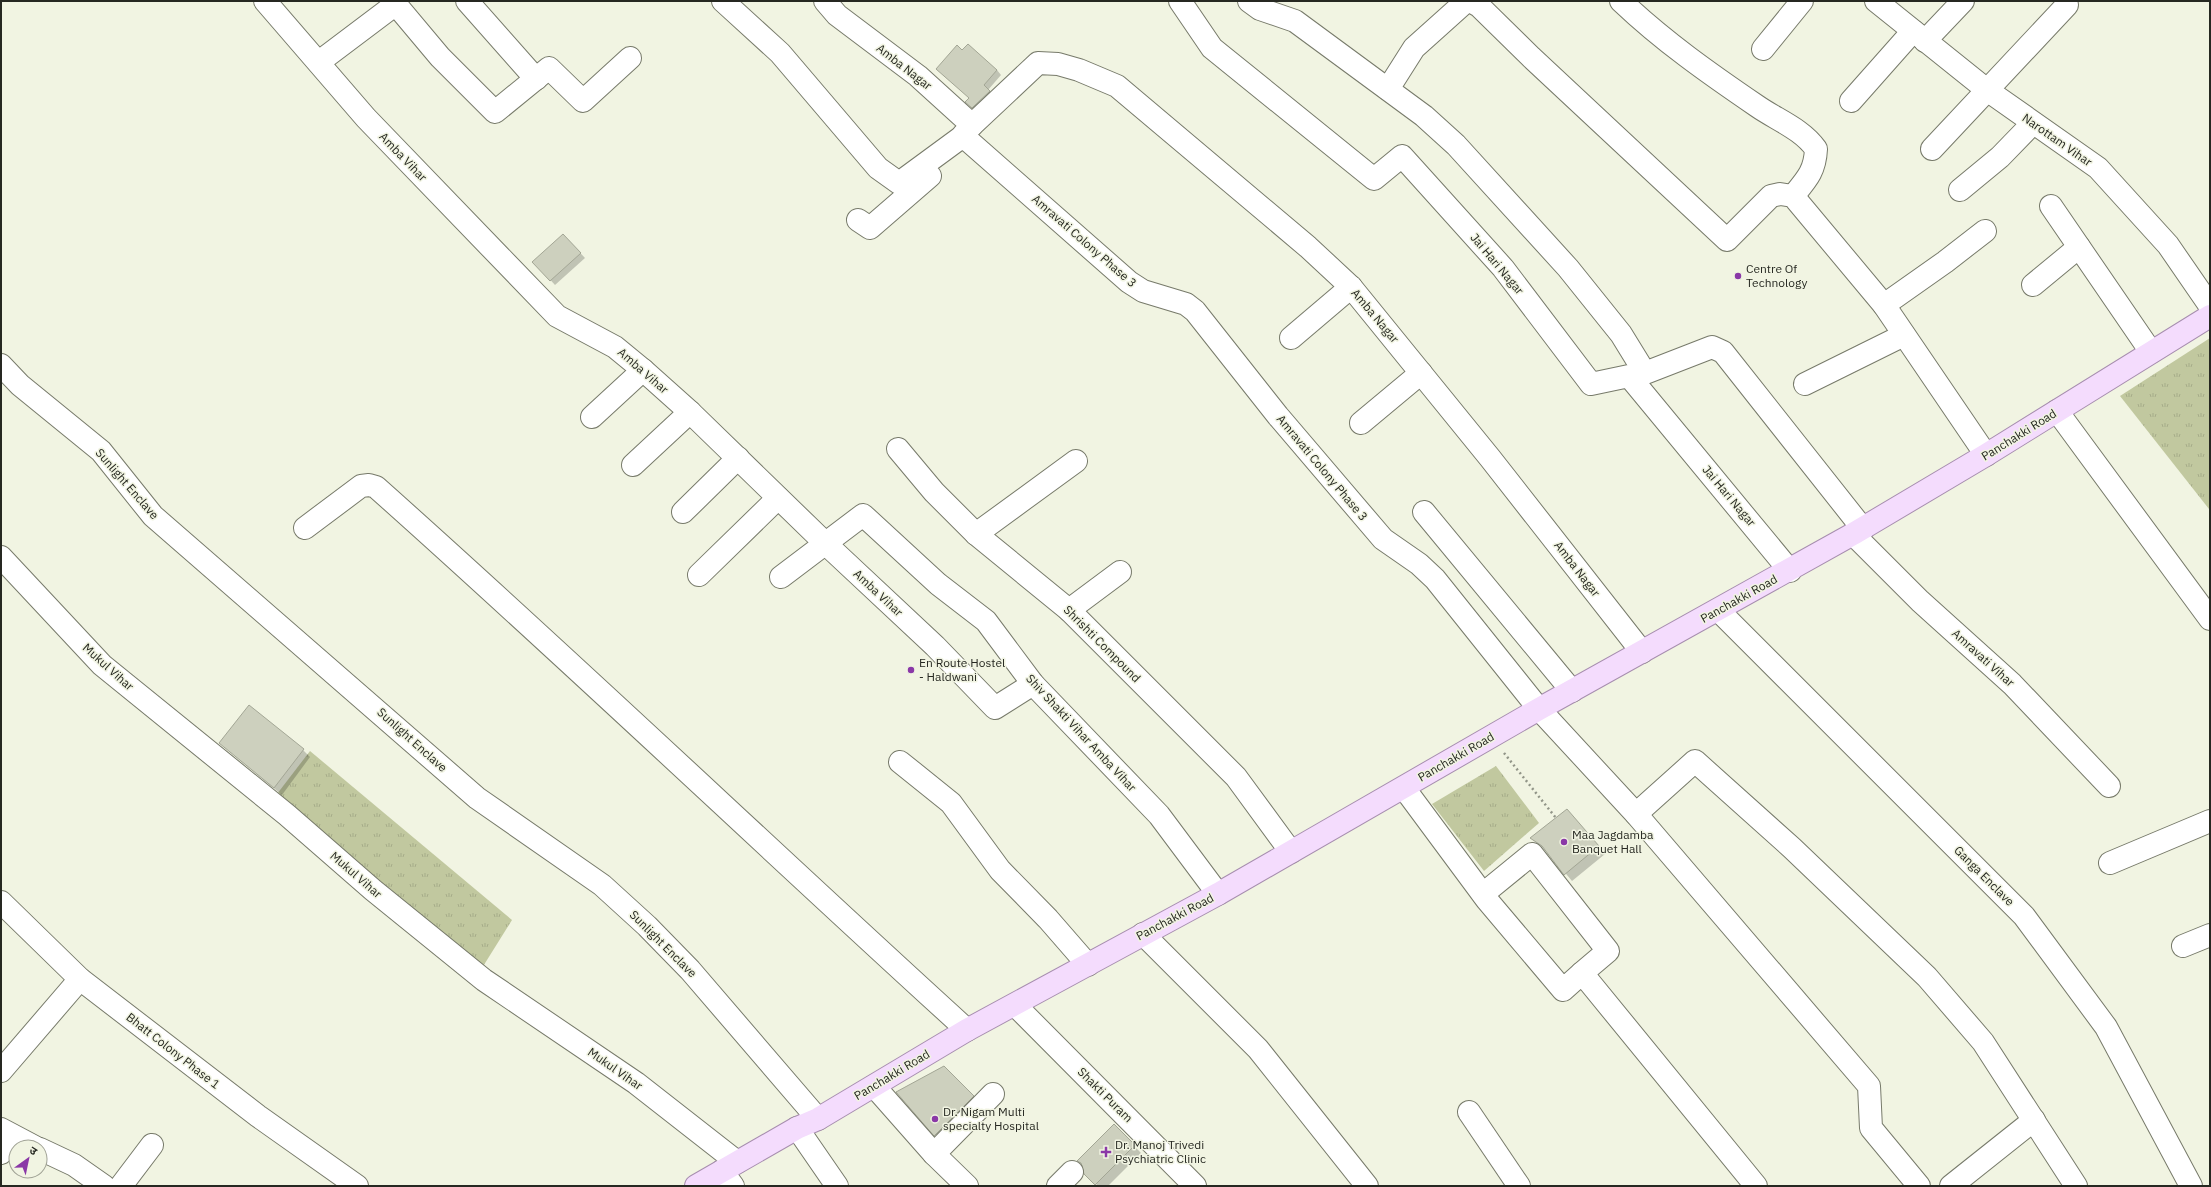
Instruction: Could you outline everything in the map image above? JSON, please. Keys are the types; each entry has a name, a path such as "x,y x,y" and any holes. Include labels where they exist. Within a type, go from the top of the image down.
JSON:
{"main road":[{"name":"Panchakki Road","path":"696,1186 731,1173 797,1128 818,1119 967,1030 1218,894 1539,709 1790,571 1986,455 2210,316"}],"street":[{"name":"Amba Vihar","path":"265,1 371,124 556,316 616,346 643,370 690,412 826,544 935,646 996,708 1033,684"},
{"path":"467,1 536,79"},
{"path":"723,1 780,53 878,168 899,183 967,130"},
{"name":"Amba Nagar","path":"825,1 837,16 918,76 967,130 1038,63 1058,64 1079,70 1117,86 1308,247 1351,287 1642,652"},
{"name":"Jai Hari Nagar","path":"1180,1 1212,48 1374,179 1402,156 1503,268 1591,384 1637,375 1790,571"},
{"path":"1249,1 1260,9 1295,21 1424,116 1456,145 1568,268 1621,334 1637,375"},
{"path":"1388,89 1414,48 1463,4 1470,1 1479,6 1531,57 1727,240 1770,196 1780,194 1793,196 1884,305 1986,455"},
{"path":"1621,1 1700,66 1771,116 1809,138 1816,149 1815,164 1810,175 1793,196"},
{"path":"1763,49 1802,1"},
{"name":"Narottam Vihar","path":"1876,1 1987,90 2098,168 2168,245 2210,306"},
{"path":"1851,101 1919,36 1963,1"},
{"path":"319,62 394,3 440,57 495,112 549,68 582,101 630,58"},
{"path":"1932,149 2066,5"},
{"path":"1960,190 2000,157 2033,123"},
{"name":"Amravati Colony Phase 3","path":"967,130 1129,282 1143,291 1186,304 1195,311 1278,416 1382,539 1419,564 1434,579 1539,709 1636,814 1869,1086 1871,1128 1919,1186"},
{"path":"858,220 870,228 938,169 934,157"},
{"path":"2051,206 2151,352"},
{"path":"1884,305 1945,262 1985,231"},
{"path":"2033,285 2079,246"},
{"path":"1291,338 1351,287"},
{"path":"1805,384 1904,335"},
{"name":"Amravati Vihar","path":"1637,375 1712,347 1722,352 1858,531 1920,601 2012,684 2109,786"},
{"name":"Sunlight Enclave","path":"1,365 20,385 101,451 154,516 477,798 602,885 647,926 690,970 818,1119"},
{"path":"592,417 643,370"},
{"path":"1361,423 1421,373"},
{"path":"2057,411 2210,619"},
{"path":"633,465 690,412"},
{"name":"Shrishti Compound","path":"898,449 934,492 976,534 1069,610 1236,777 1291,852"},
{"path":"683,512 738,458"},
{"path":"976,534 1076,461"},
{"path":"305,528 361,486 369,485 376,487 480,580 789,869 967,1030"},
{"path":"699,575 778,498"},
{"path":"1424,512 1572,691"},
{"name":"Shiv Shakti Vihar Amba Vihar","path":"826,544 863,515 938,584 986,621 1033,684 1159,816 1218,894"},
{"path":"781,577 826,544"},
{"name":"Mukul Vihar","path":"1,558 102,665 287,815 373,890 484,980 636,1083 731,1173"},
{"path":"1069,610 1120,572"},
{"name":"Ganga Enclave","path":"1718,610 2024,916 2106,1027 2191,1186"},
{"path":"1636,814 1695,761 1792,848 1928,978 1983,1042 2076,1186"},
{"path":"900,762 951,803 1000,870 1048,919 1088,965"},
{"path":"1404,788 1483,894 1563,990 1608,951 1532,854 1483,894"},
{"path":"2110,863 2210,821"},
{"name":"Bhatt Colony Phase 1","path":"1,902 80,979 258,1116 357,1186"},
{"path":"1143,934 1258,1049 1367,1186"},
{"path":"2183,946 2210,935"},
{"path":"1582,973 1756,1186"},
{"path":"1,1071 80,979"},
{"name":"Shakti Puram","path":"1015,1005 1194,1186"},
{"path":"874,1086 934,1154 967,1186"},
{"path":"934,1154 992,1094"},
{"path":"1469,1112 1519,1186"},
{"path":"1951,1186 2034,1120"},
{"path":"797,1128 837,1186"},
{"path":"121,1186 152,1145"},
{"path":"48,1153 74,1165 104,1186"}],"path":[{"path":"1492,737 1556,818"}],"green space":[{"path":"2210,338 2210,508 2209,509 2120,396"},
{"path":"310,751 512,920 482,968 277,794"},
{"path":"1496,766 1539,823 1484,871 1432,804"}],"building":[{"path":"968,44 997,70 984,85 990,91 972,108 965,102 969,98 936,69 957,45 962,50"},
{"path":"563,234 581,253 550,281 532,262"},
{"path":"249,705 304,749 274,788 219,743"},
{"name":"Maa Jagdamba Banquet Hall","path":"1567,809 1599,846 1564,875 1542,846 1530,838"},
{"name":"Dr. Nigam Multi specialty Hospital","path":"944,1066 974,1096 934,1136 896,1092"},
{"path":"1114,1124 1135,1145 1095,1185 1084,1174 1081,1163 1077,1161"}],"place":[{"name":"Centre Of Technology","path":"1738,276"},
{"name":"En Route Hostel - Haldwani","path":"911,670"},
{"name":"Maa Jagdamba Banquet Hall","path":"1564,842"},
{"name":"Dr. Nigam Multi specialty Hospital","path":"935,1119"},
{"name":"Dr. Manoj Trivedi Psychiatric Clinic","path":"1106,1152"}]}
